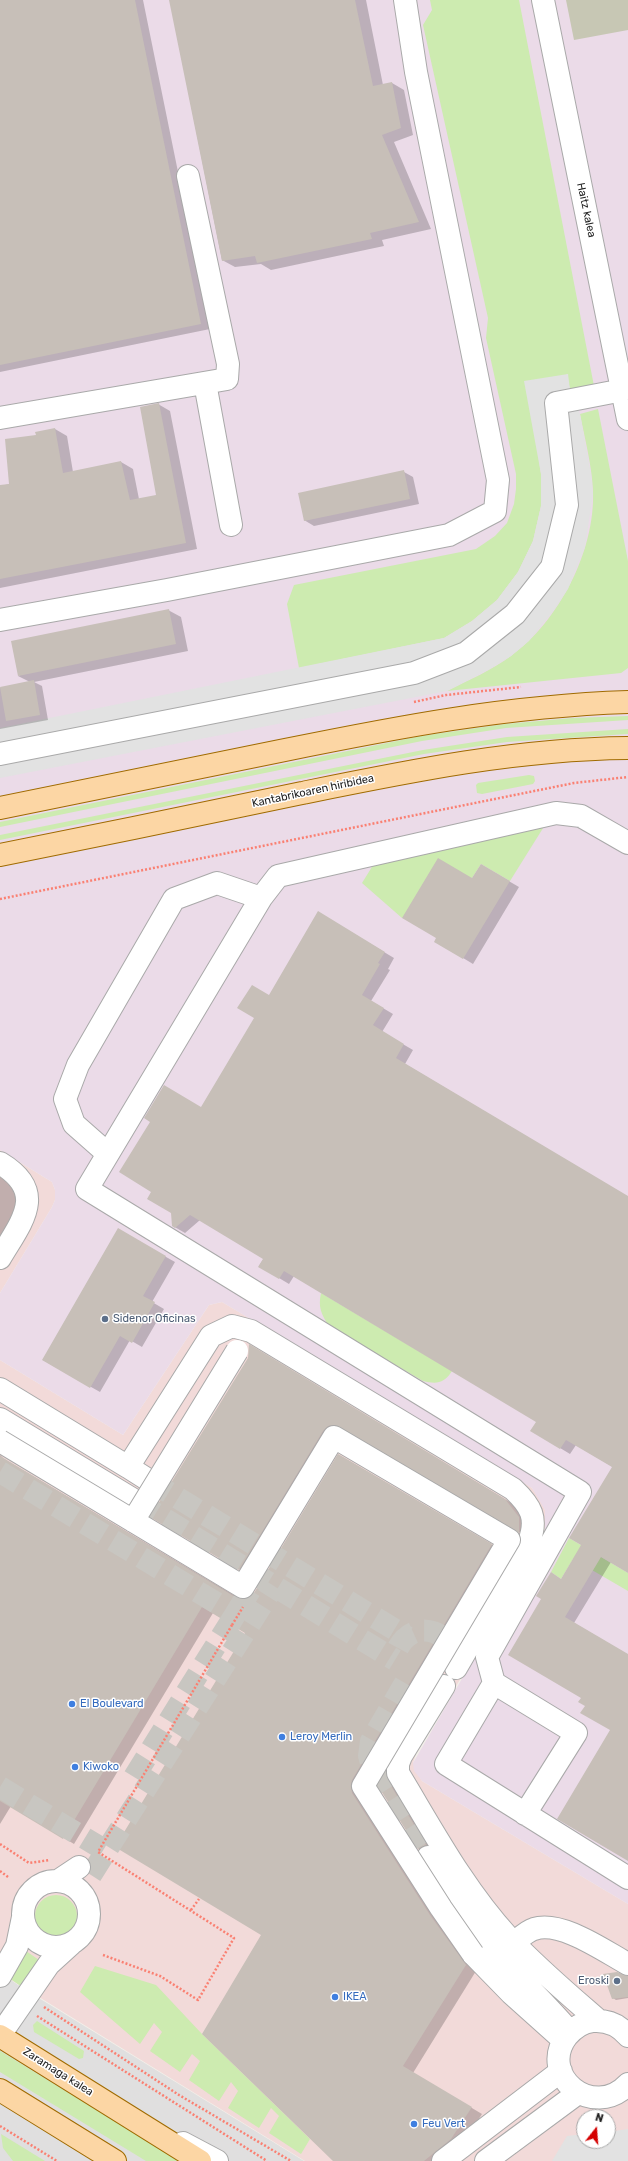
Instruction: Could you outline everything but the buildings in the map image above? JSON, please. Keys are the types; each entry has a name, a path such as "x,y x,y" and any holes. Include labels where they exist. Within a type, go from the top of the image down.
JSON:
{"main road":[{"path":"0,808 420,723 502,711 575,704 628,702"},
{"name":"Kantabrikoaren hiribidea","path":"0,855 424,768 511,755 580,748 628,748"},
{"name":"Zaramaga kalea","path":"0,2036 200,2161"},
{"path":"0,2090 115,2161"}],"street":[{"path":"0,620 449,535 495,511 498,480 418,80 405,0"},
{"name":"Haitz kalea","path":"543,0 628,419"},
{"path":"0,418 227,379 228,364 188,176"},
{"path":"205,382 231,525"},
{"path":"0,754 414,674 466,653 515,614 552,567 567,505 556,402 623,390"},
{"path":"526,1814 576,1733 494,1683 487,1657 580,1492 87,1189 261,898 278,876 556,813 581,816 628,843"},
{"path":"108,1154 74,1124 65,1099 78,1065 174,899 217,883 261,898"},
{"path":"0,1163 22,1180 28,1203 19,1226 0,1258"},
{"path":"128,1467 211,1336 232,1326 251,1331 513,1489 527,1502 532,1514 533,1530 529,1542 446,1674 401,1756 398,1764 398,1773 458,1873 481,1904 514,1943 556,1984 599,2021"},
{"path":"135,1512 251,1331"},
{"path":"0,1389 150,1481"},
{"path":"0,1419 243,1587 334,1437 509,1540 363,1786 441,1908 473,1954 511,1993 567,2036"},
{"path":"0,1441 135,1512"},
{"path":"494,1683 446,1764 628,1878"},
{"path":"428,1857 467,1919 497,1954 546,2003 567,2036"},
{"path":"0,1976 17,1946 23,1917 23,1908 32,1891 40,1885 58,1881 87,1865"},
{"path":"84,1897 87,1865"},
{"path":"0,2036 23,2000 50,1964 85,1932 89,1914 84,1897 78,1889 58,1881"},
{"path":"23,1917 26,1928 32,1937 40,1944 50,1947 61,1947 71,1944"},
{"path":"514,1943 533,1929 547,1926 560,1928 628,1964"},
{"path":"628,2036 623,2030 612,2023 599,2021 584,2023 567,2036 560,2050 561,2071 565,2080 578,2093 589,2097 600,2098 612,2096 628,2084"},
{"path":"443,2161 561,2071"},
{"path":"486,2161 578,2093"},
{"name":"Zaramaga kalea","path":"117,2109 217,2161"}],"path":[{"path":"0,899 567,785 628,777"},
{"path":"87,1865 98,1852 244,1605"},
{"path":"0,1844 29,1863 52,1859"},
{"path":"98,1852 234,1938 198,2000 160,1976 103,1955"},
{"path":"0,1871 8,1877"},
{"path":"191,1910 199,1899"},
{"path":"23,2000 267,2161"},
{"path":"23,2000 291,2161"},
{"path":"0,2126 57,2161"}],"shaded area":[{"path":"0,0 628,0 628,1904 422,1781 414,1771 413,1763 543,1539 545,1530 545,1510 532,1488 222,1302 209,1305 123,1435 0,1360 0,1293 52,1207 55,1200 55,1190 52,1182 0,1150"},
{"path":"566,0 628,0 628,30 574,40"},
{"path":"568,374 570,390 580,414 591,474 593,494 585,547 568,589 554,610 529,641 511,656 490,669 447,691 0,778 0,728 444,638 472,621 497,600 518,572 533,541 541,506 541,474 524,381"},
{"path":"0,1150 52,1182 55,1190 55,1200 0,1293"},
{"path":"222,1302 524,1482 532,1488 540,1499 545,1510 546,1520 543,1539 416,1754 413,1763 422,1781 628,1904 628,2161 305,2161 0,1973 0,1360 123,1435 209,1305"},
{"path":"0,1973 29,1992 304,2161 0,2161"},
{"path":"628,2129 628,2161 552,2161 567,2136 576,2135 576,2149 616,2149 616,2131"}],"green space":[{"path":"430,0 519,0 594,386 570,390 567,374 535,433 541,474 541,506 533,541 518,572 497,600 472,621 444,638 299,668 287,604 294,585 476,549 495,536 507,523 514,504 516,474 486,338 488,318 423,25 432,10"},
{"path":"598,409 628,561 628,668 621,673 447,691 480,675 511,656 544,624 559,604 571,583 581,561 588,538 592,515 593,492 591,472 580,414"},
{"path":"628,716 628,720 506,728 422,741 0,827 0,822 421,736 505,724 572,718"},
{"path":"628,729 628,734 507,742 424,754 0,840 0,835 423,750 507,737"},
{"path":"529,775 534,776 535,781 533,784 482,794 477,793 476,785 478,783"},
{"path":"545,825 510,881 481,864 472,878 402,918 362,883 375,862"},
{"path":"321,1293 452,1371 443,1381 432,1383 423,1381 329,1326 321,1310"},
{"path":"569,1538 628,1573 628,1591 573,1559 561,1579 551,1572"},
{"path":"52,1895 60,1895 68,1898 74,1904 77,1916 74,1928 68,1934 60,1937 52,1937 44,1934 38,1928 35,1920 35,1912 38,1904 44,1898"},
{"path":"26,1951 39,1960 22,1987 9,1978"},
{"path":"95,1966 156,1985 202,2034 310,2139 301,2154 269,2133 279,2116 271,2108 259,2128 228,2108 238,2091 231,2082 219,2101 189,2080 200,2061 192,2054 180,2072 150,2051 162,2032 154,2023 140,2044 80,1992"},
{"path":"37,2021 84,2051 83,2058 79,2059 34,2032 33,2025"},
{"path":"0,2051 180,2161 146,2161 0,2072"},
{"path":"1,2134 45,2161 13,2161 3,2148"}],"tunnel":[{"path":"0,1472 248,1622"},
{"path":"150,1481 407,1637"},
{"path":"137,1502 395,1660"},
{"path":"134,1777 259,1576"},
{"path":"91,1875 274,1586"},
{"path":"398,1648 411,1634 426,1630 441,1636 454,1649"},
{"path":"405,1683 371,1741 369,1756 374,1773 428,1857"},
{"path":"0,1787 106,1851"}],"place":[{"name":"Sidenor Oficinas","path":"105,1319"},
{"name":"El Boulevard","path":"72,1704"},
{"name":"Leroy Merlin","path":"282,1737"},
{"name":"Kiwoko","path":"75,1767"},
{"name":"Eroski","path":"617,1981"},
{"name":"IKEA","path":"335,1997"},
{"name":"Feu Vert","path":"414,2124"}]}
